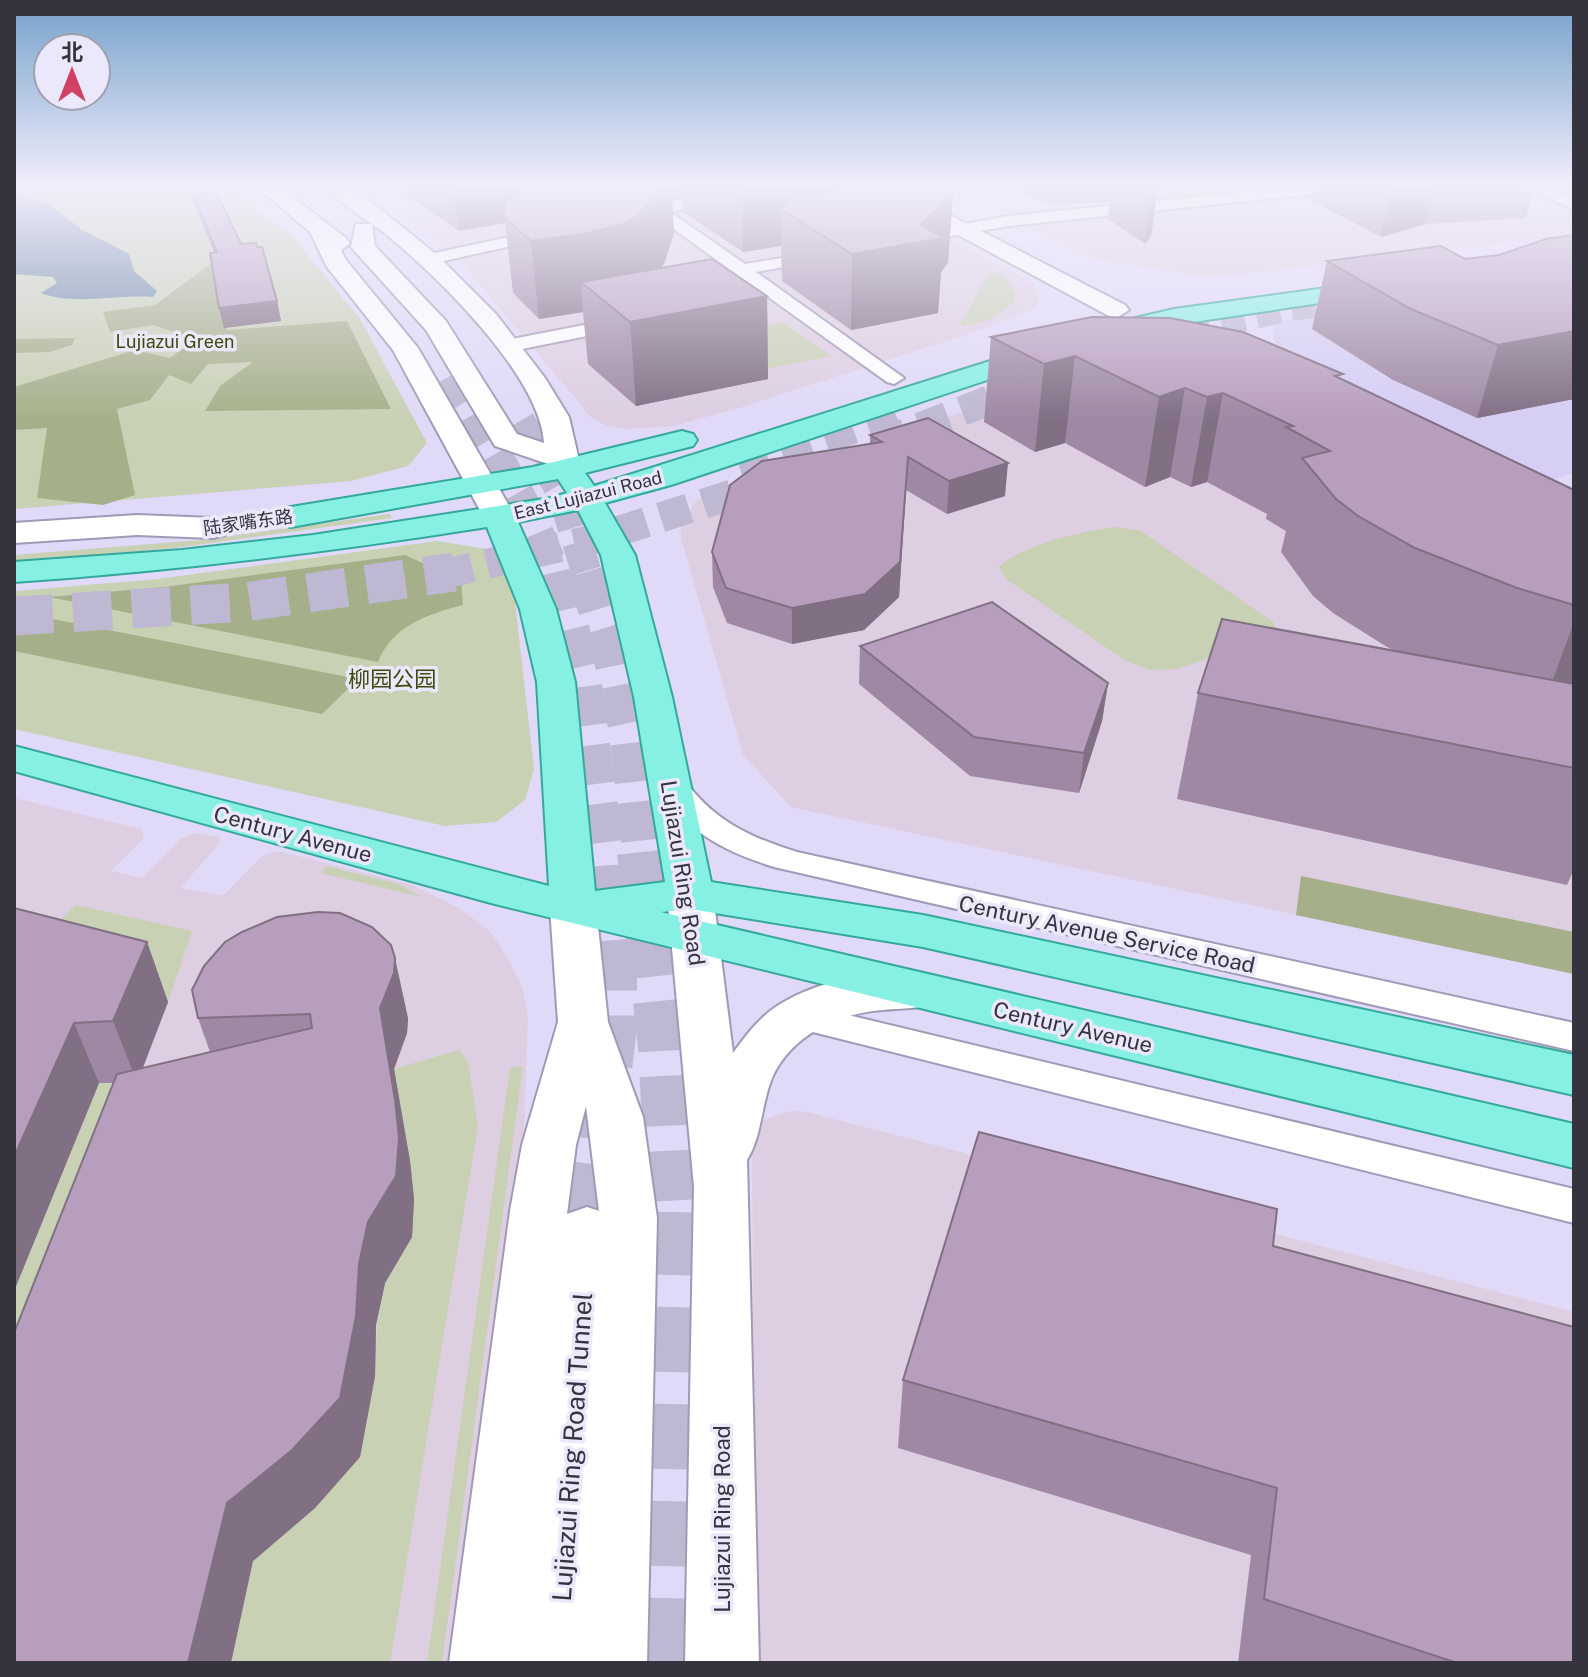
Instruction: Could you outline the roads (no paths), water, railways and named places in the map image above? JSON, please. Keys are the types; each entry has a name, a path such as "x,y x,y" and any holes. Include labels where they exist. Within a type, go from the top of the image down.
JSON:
{"main road":[{"path":"337,264 405,348 490,502 538,609 556,682 583,1022 607,1083 616,1117 624,1160 628,1218 610,1663"},
{"path":"360,264 412,315 452,375"},
{"path":"379,264 437,326 506,440 563,464"},
{"name":"Lujiazui Ring Road","path":"401,264 468,335 496,354"},
{"name":"Lujiazui Ring Road","path":"434,264 496,354 554,417 563,464 588,499 618,555 668,778 693,915 722,1187 722,1663"},
{"path":"1040,264 1149,316 1223,342"},
{"path":"1058,264 1149,316"},
{"name":"East Lujiazui Road","path":"490,502 563,464 715,431 894,378 1074,332 1149,316 1403,278"},
{"name":"East Lujiazui Road","path":"14,572 196,559 490,502 588,499 1074,332"},
{"path":"496,354 520,421"},
{"name":"陆家嘴东路","path":"14,545 490,502"},
{"path":"14,533 137,525 213,528"},
{"name":"Century Avenue","path":"14,758 573,907 923,931 1574,1075"},
{"name":"Century Avenue","path":"693,915 925,991 1574,1146"},
{"path":"722,1187 730,1127 738,1097 768,1042 798,1016 835,998 862,993 925,991"},
{"path":"486,1663 539,1211 549,1145 583,1022"},
{"name":"Lujiazui Ring Road Tunnel","path":"557,1663 587,1231"}],"street":[{"path":"734,264 894,378"},
{"path":"742,270 773,264"},
{"path":"746,299 775,294"},
{"path":"496,354 646,319"},
{"name":"Century Avenue Service Road","path":"668,778 678,799 694,817 717,833 829,872 1574,1037"},
{"path":"798,1016 1574,1206"}],"water":[{"path":"14,264 132,264 134,271 157,291 153,297 68,299 41,293 57,283 53,277 14,274"}],"tunnel":[{"path":"1151,340 1290,309 1378,297"},
{"path":"452,375 532,517 556,574"},
{"path":"878,444 1041,380"},
{"path":"740,469 908,409"},
{"path":"520,421 562,493 587,574"},
{"path":"448,573 591,540 783,478"},
{"path":"448,573 454,572"},
{"path":"556,572 582,680 605,854"},
{"path":"586,572 614,662 629,733 642,854"},
{"path":"14,616 245,602 448,573"},
{"path":"443,574 448,573"},
{"path":"589,1214 612,1027 612,958 604,852"},
{"path":"642,852 663,1047 672,1213"},
{"path":"587,1231 590,1212"},
{"path":"662,1663 672,1213"}],"park label":[{"name":"Lujiazui Green","path":"175,341"},
{"name":"柳园公园","path":"392,679"}]}
